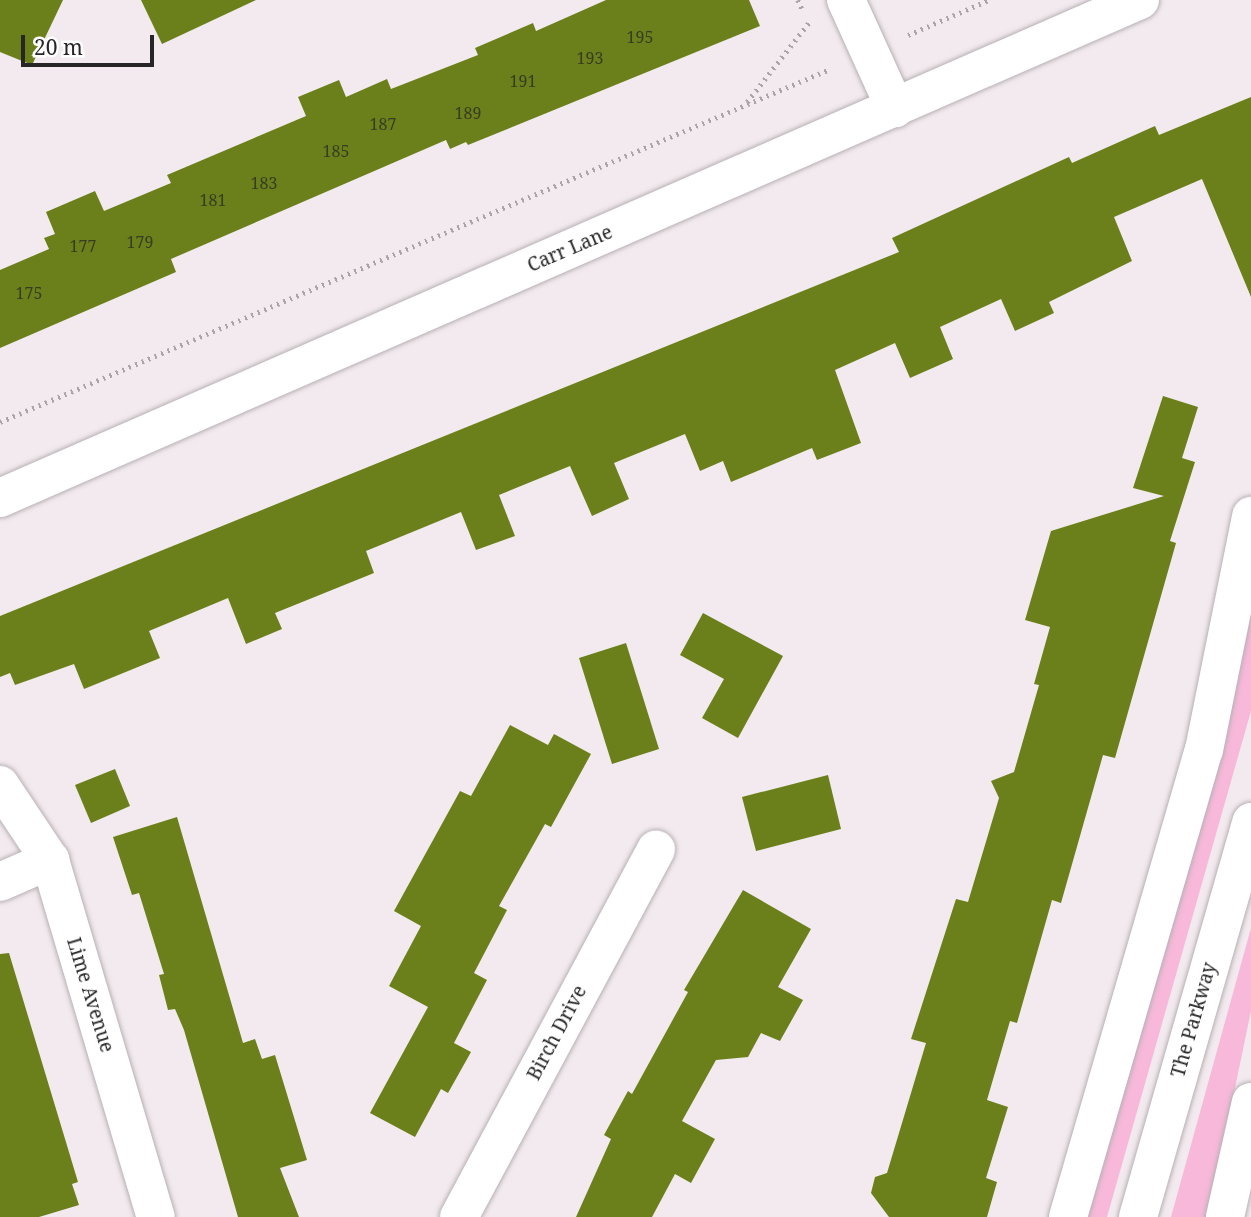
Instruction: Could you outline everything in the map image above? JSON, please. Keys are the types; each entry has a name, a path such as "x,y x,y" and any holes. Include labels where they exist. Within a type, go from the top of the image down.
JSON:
{"street":[{"name":"Carr Lane","path":"0,498 1140,0"},
{"path":"831,9 895,108"},
{"path":"1068,1217 1204,750 1251,516"},
{"name":"Lime Avenue","path":"0,785 50,860 156,1217"},
{"name":"The Parkway","path":"1138,1217 1251,822"},
{"name":"Birch Drive","path":"459,1217 656,850"},
{"path":"0,882 50,860"},
{"path":"1225,1217 1251,1102"}],"path":[{"path":"904,37 989,0"},
{"path":"746,103 807,22 831,9"},
{"path":"0,422 835,66"}],"shaded area":[{"path":"1251,595 1251,711 1107,1217 1085,1217"},
{"path":"1251,928 1251,1011 1208,1217 1171,1217"}],"building":[{"path":"0,0 63,0 32,65 0,52"},
{"path":"141,0 256,0 162,44"},
{"path":"606,0 749,0 760,26 468,145 466,142 450,149 446,140 171,259 176,272 0,348 0,270 49,249 44,238 55,234 46,212 95,191 104,211 171,183 167,175 306,116 298,97 339,80 346,97 387,79 391,89 478,55 475,48 533,23 536,31"},
{"path":"1251,97 1251,297 1202,179 1114,217 1132,261 1049,302 1054,313 1015,331 1001,299 940,327 953,359 910,378 895,343 835,370 861,443 817,460 812,448 731,482 723,461 700,471 685,434 614,463 629,499 592,516 570,466 499,495 515,536 476,550 461,512 366,551 374,573 275,613 282,629 246,644 228,598 149,631 160,658 84,689 74,664 15,685 10,673 0,677 0,616 899,252 892,238 1069,157 1072,163 1155,126 1159,135"},
{"path":"1163,396 1198,407 1182,458 1195,462 1170,541 1176,543 1115,758 1103,755 1061,903 1052,900 1017,1023 1010,1021 987,1100 1008,1107 986,1178 997,1182 987,1217 889,1217 871,1193 875,1177 887,1173 926,1043 911,1039 956,899 968,902 999,798 991,781 1014,772 1039,685 1034,684 1050,627 1025,620 1051,531 1164,496 1133,488"},
{"path":"703,613 783,656 738,738 702,718 724,679 680,655"},
{"path":"626,643 659,749 612,764 579,658"},
{"path":"510,725 548,745 554,734 591,754 551,827 545,824 499,906 507,910 474,973 487,980 454,1043 471,1052 448,1093 441,1089 415,1137 370,1113 428,1007 389,986 421,926 394,911 460,791 471,796"},
{"path":"115,769 130,806 91,823 75,785"},
{"path":"828,775 841,829 756,851 742,797"},
{"path":"177,817 243,1043 255,1039 262,1059 275,1055 307,1160 280,1168 299,1217 238,1217 184,1030 175,1009 168,1010 159,975 164,974 139,893 132,895 113,837"},
{"path":"743,890 811,929 778,987 803,1000 780,1041 761,1033 748,1057 716,1060 682,1121 715,1139 691,1183 675,1174 652,1217 576,1217 611,1139 604,1135 628,1091 632,1094 688,992 684,990"},
{"path":"9,953 78,1182 72,1184 79,1205 39,1217 0,1217 0,954"}]}
